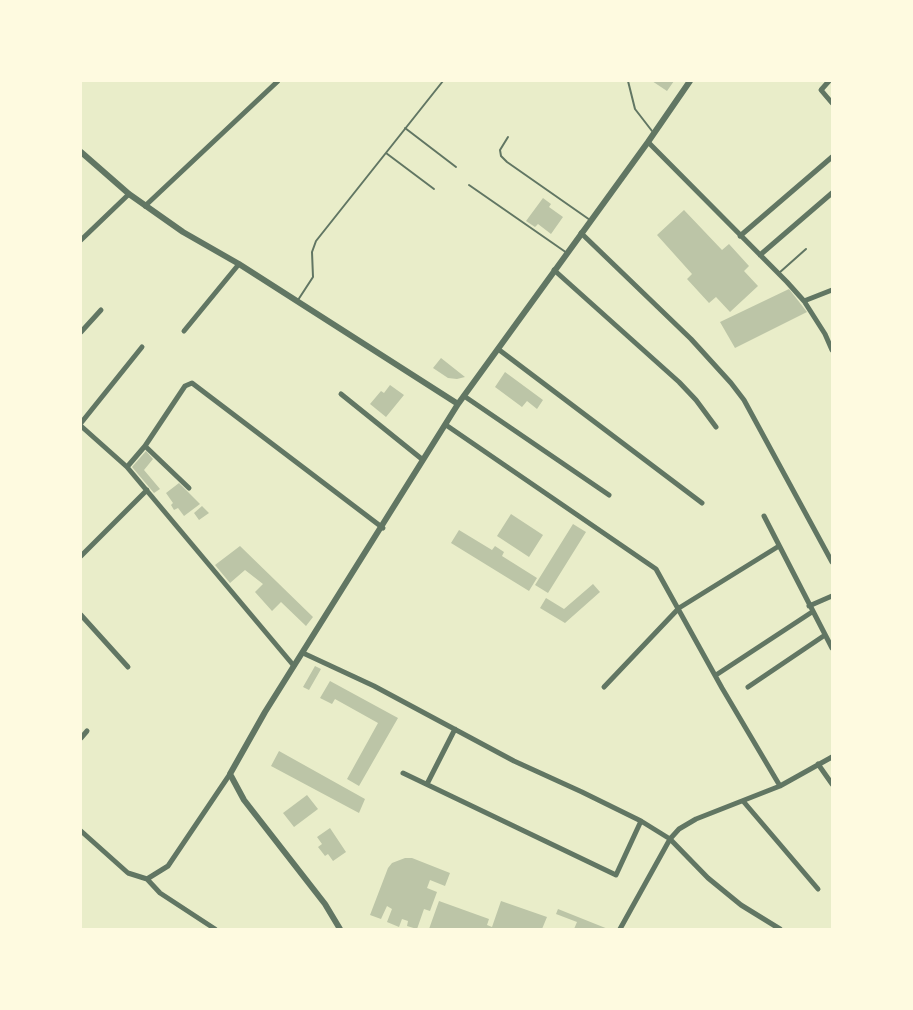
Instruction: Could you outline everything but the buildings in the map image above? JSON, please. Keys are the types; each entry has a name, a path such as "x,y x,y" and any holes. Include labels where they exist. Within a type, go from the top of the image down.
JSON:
{"street":[{"path":"145,206 278,81"},
{"path":"147,879 168,866 230,774 294,666 458,404 690,81"},
{"path":"829,81 820,90 832,103"},
{"path":"648,142 804,301 825,334 832,350"},
{"path":"81,152 129,194 183,232 239,264 458,404"},
{"path":"740,236 832,157"},
{"path":"760,255 832,193"},
{"path":"81,240 129,194"},
{"path":"581,233 691,339 744,400 832,562"},
{"path":"184,331 239,264"},
{"path":"554,270 684,387 716,427"},
{"path":"804,301 832,290"},
{"path":"81,332 101,310"},
{"path":"825,334 832,331"},
{"path":"142,346 81,425 127,467 294,666"},
{"path":"498,349 702,503"},
{"path":"127,467 145,446 186,386 192,383 382,528"},
{"path":"341,394 423,460"},
{"path":"464,396 609,495"},
{"path":"446,425 656,569 780,786"},
{"path":"145,446 189,488"},
{"path":"82,552 147,490"},
{"path":"764,516 832,648"},
{"path":"604,687 679,608 779,546"},
{"path":"716,675 832,596"},
{"path":"81,615 128,667"},
{"path":"748,687 825,635"},
{"path":"303,653 374,686 514,762 641,821 670,839 708,878 741,905 780,929"},
{"path":"427,784 455,729"},
{"path":"81,738 87,731"},
{"path":"622,928 670,839 678,829 696,819 780,786 832,757"},
{"path":"819,764 832,784"},
{"path":"403,773 616,875 641,821"},
{"path":"230,774 244,800 325,904 340,929"},
{"path":"743,801 818,889"},
{"path":"81,831 128,873 147,879 160,893 215,929"}],"lane":[{"path":"296,302 313,278 312,252 316,241 443,81"},
{"path":"628,81 635,109 654,133"},
{"path":"405,128 456,167"},
{"path":"507,137 500,150 501,156 507,162 591,220"},
{"path":"386,153 434,189"},
{"path":"469,185 567,253"},
{"path":"778,273 806,249"}]}
